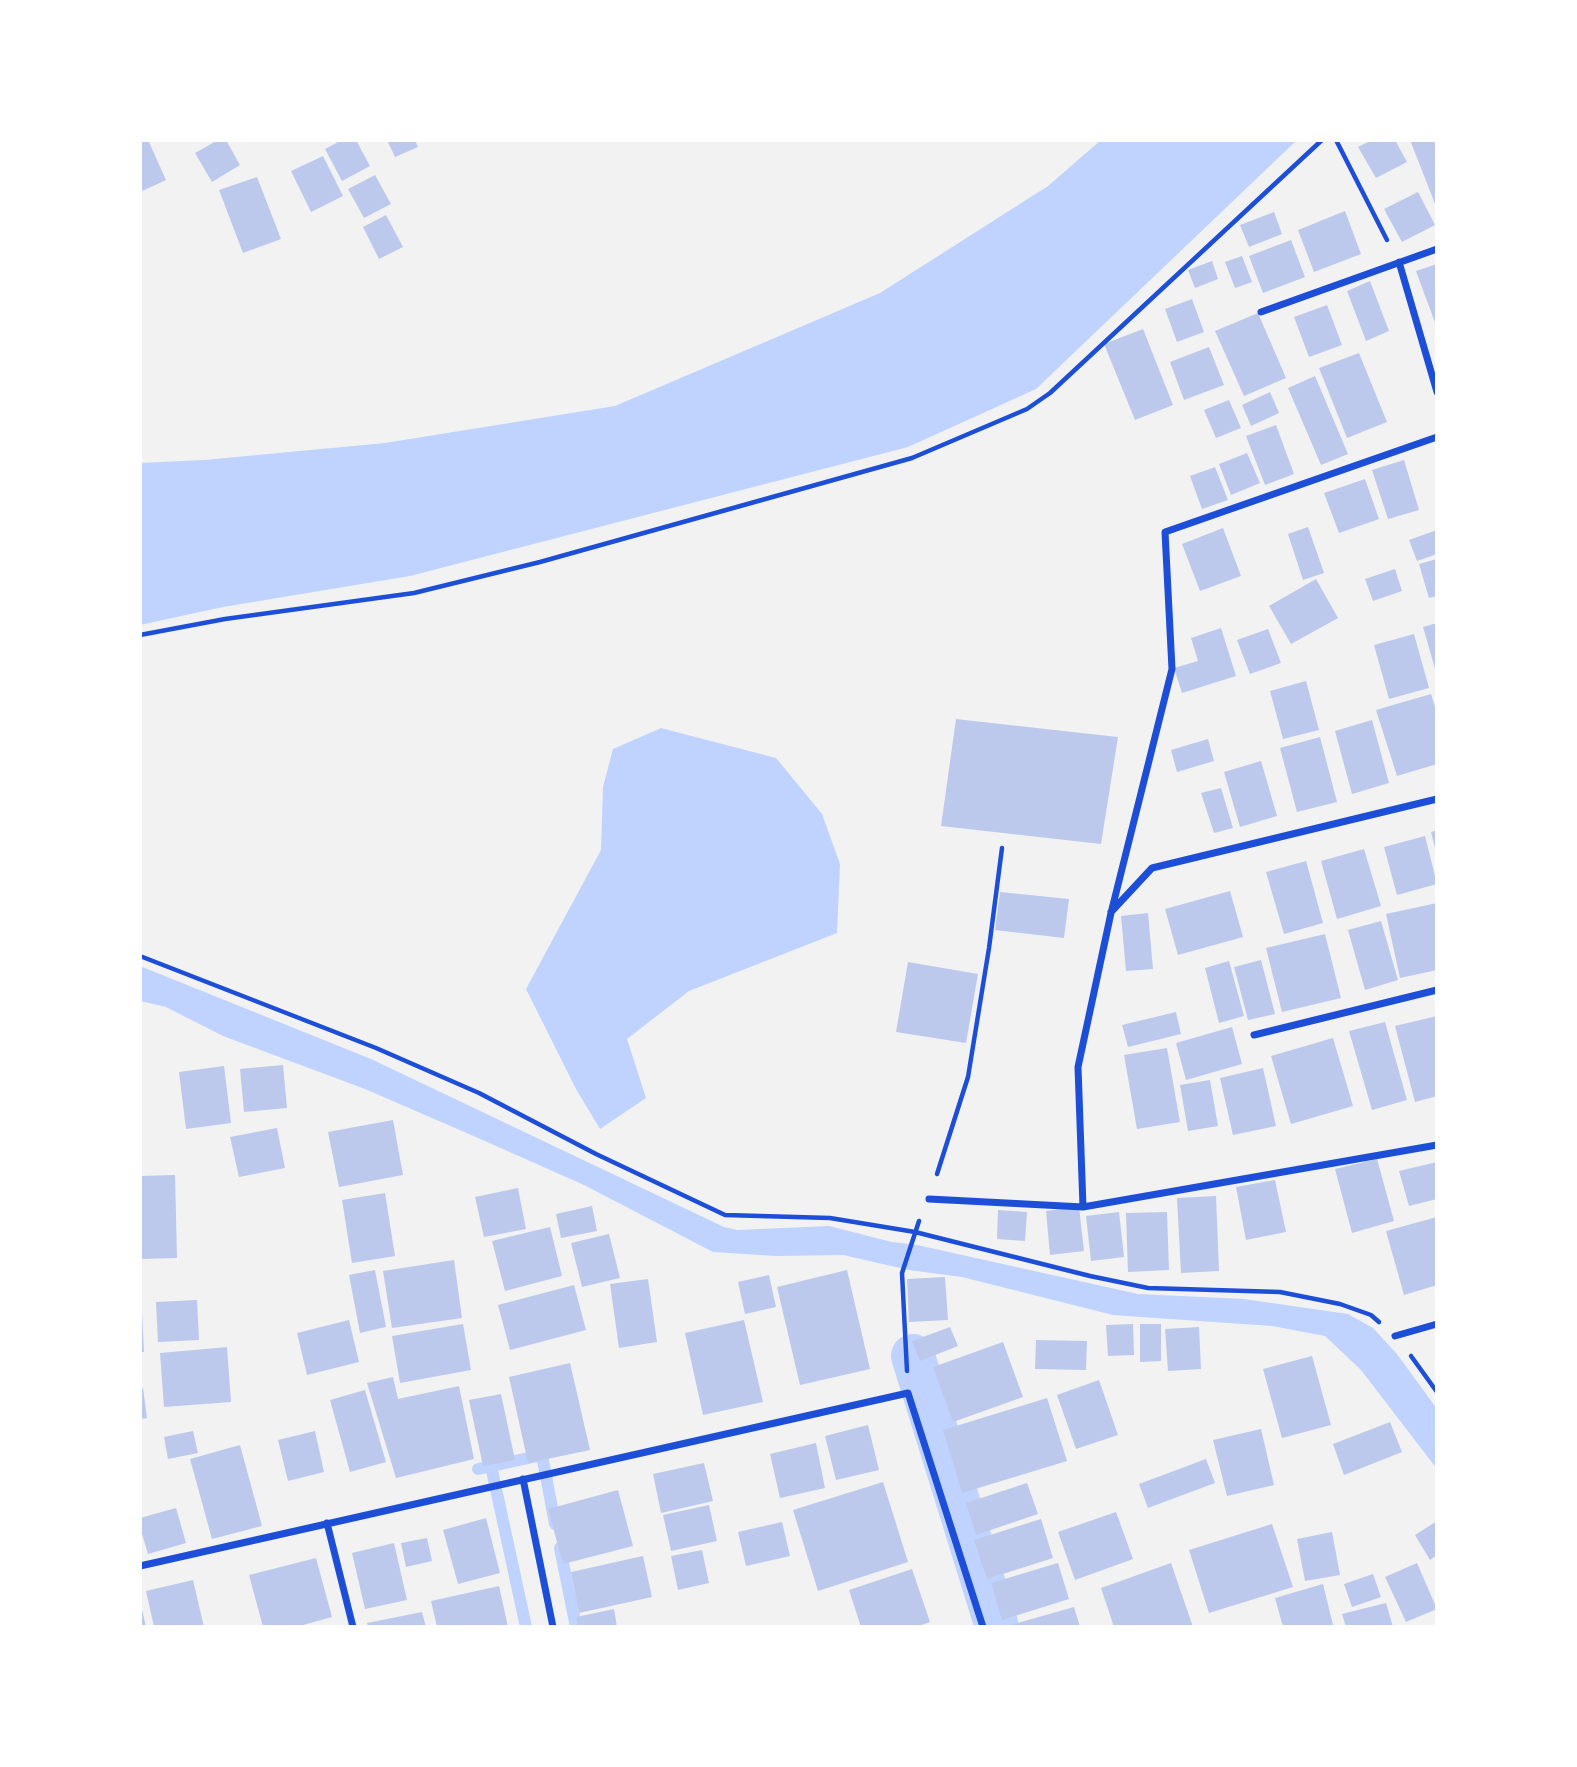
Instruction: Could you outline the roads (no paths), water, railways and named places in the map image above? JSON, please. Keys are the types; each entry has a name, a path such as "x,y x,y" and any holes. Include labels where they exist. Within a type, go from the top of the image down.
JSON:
{"street":[{"path":"1261,312 1437,249"},
{"path":"1399,262 1437,392"},
{"path":"1083,1207 1078,1066 1111,913 1172,669 1165,532 1437,437"},
{"path":"1111,913 1152,868 1437,799"},
{"path":"1254,1035 1437,990"},
{"path":"929,1199 1083,1207 1437,1145"},
{"path":"1395,1336 1437,1324"},
{"path":"140,1566 908,1392 983,1627"},
{"path":"523,1479 553,1627"},
{"path":"327,1522 353,1627"}],"water":[{"path":"1101,140 1297,140 1036,389 908,447 410,576 223,607 140,625 140,463 204,460 385,443 615,406 880,293 1048,186"},
{"path":"661,728 776,758 822,814 840,864 837,933 689,991 627,1039 646,1098 600,1129 576,1089 526,989 601,850 603,787 613,749"},
{"path":"140,966 371,1059 724,1227 737,1230 829,1226 1138,1294 1244,1299 1348,1314 1373,1328 1397,1354 1437,1409 1437,1469 1361,1370 1325,1336 1272,1326 1113,1315 962,1277 909,1270 843,1255 776,1256 713,1252 584,1185 469,1134 365,1089 223,1036 166,1007 140,1001"}],"waterway":[{"path":"913,1356 997,1627"},
{"path":"478,1469 542,1455 555,1524"},
{"path":"491,1466 526,1627"},
{"path":"560,1548 576,1627"}]}
